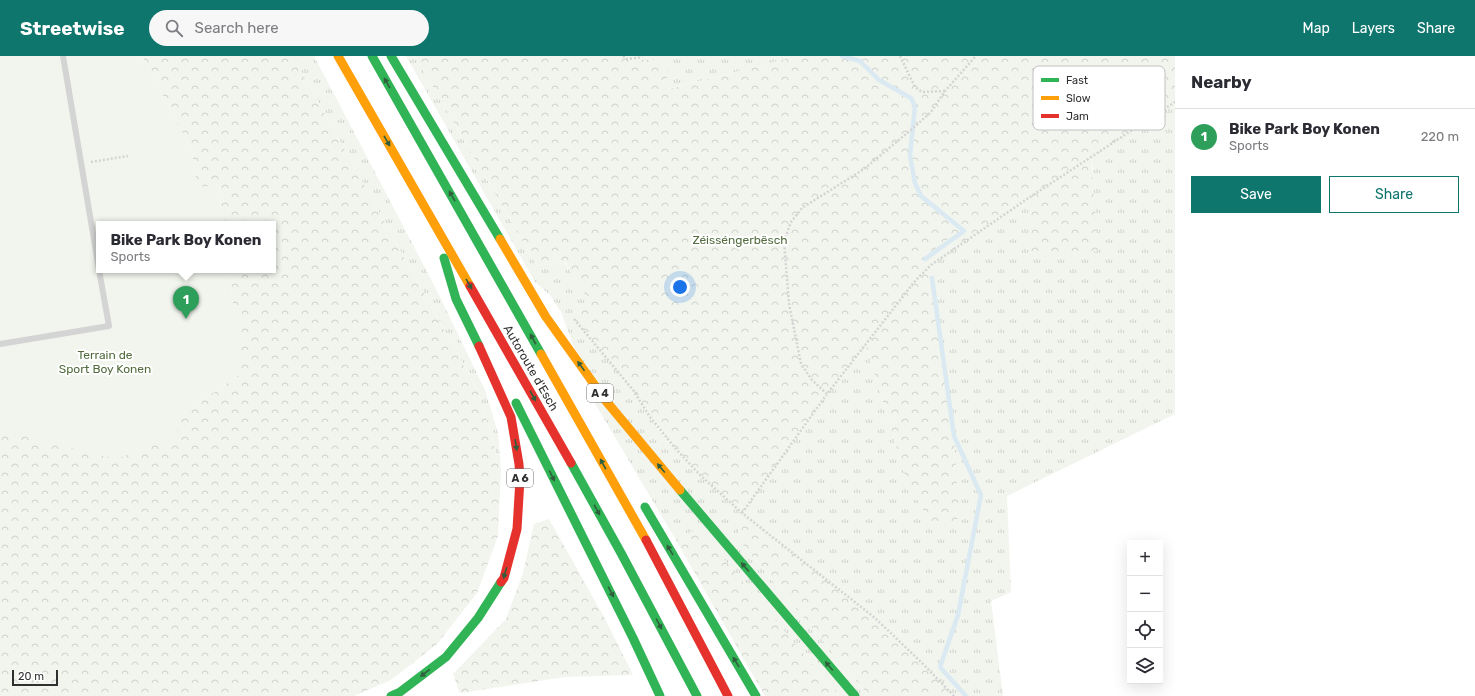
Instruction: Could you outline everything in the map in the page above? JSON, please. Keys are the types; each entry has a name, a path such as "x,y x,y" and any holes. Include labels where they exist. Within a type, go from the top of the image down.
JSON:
{"highway":[{"name":"Autoroute d'Esch","path":"338,56 621,553 697,696"},
{"name":"Autoroute d'Esch","path":"372,56 645,537 728,696"},
{"name":"A 4","path":"391,56 546,317 606,401 662,470 855,696"},
{"name":"A 6","path":"391,696 400,692 446,657 478,618 504,578 517,529 520,479 511,417 491,370 456,299 435,226"},
{"name":"A 6","path":"435,226 463,299 633,638 660,696"},
{"name":"A 4","path":"471,230 508,278"},
{"path":"522,296 539,322"},
{"path":"641,500 756,696"}],"lane":[{"path":"63,56 96,251"},
{"path":"0,344 109,326 100,273"}],"path":[{"path":"623,56 627,59 642,56"},
{"path":"900,56 915,87 922,92 945,91"},
{"path":"827,394 812,380 801,364 789,304 784,241 791,222 802,208 864,169 931,112 945,91 976,56"},
{"path":"1165,109 1175,102"},
{"path":"742,513 827,394 915,281 931,265 1027,199 1132,130"},
{"path":"81,163 128,156"},
{"path":"574,319 633,390 650,417 674,448 700,475 742,513 875,618 954,696"}],"green space":[{"name":"Terrain de Sport Boy Konen","path":"0,56 142,56 192,151 197,187 219,185 223,221 96,221 96,273 229,273 233,308 242,312 240,374 181,415 176,438 116,459 3,431 0,434"},
{"path":"142,56 293,56 479,393 501,470 498,536 477,593 437,644 391,680 354,696 0,696 0,434 3,431 181,415 240,374 229,273 276,273 276,221 223,221 219,186 197,188 192,151"},
{"path":"293,56 314,56 434,285 485,390 498,433 501,470 479,393"},
{"path":"406,56 415,56 537,266 564,262 589,300 625,374 649,416 669,443 704,479 741,513 827,394 866,345 909,489 954,436 931,265 1027,199 1029,210 1093,170 1091,157 1132,130 1165,130 1165,109 1175,102 1175,414 1007,496 1011,592 991,601 1003,696 954,696 875,618 742,513 743,545 869,696 839,696 697,528 677,542 593,400 561,312 550,295 535,282"},
{"name":"Zéisséngerbësch","path":"415,56 623,56 627,59 656,60 668,71 665,90 786,59 790,56 1175,56 1175,102 1165,109 1165,66 1033,66 1033,130 1132,130 1091,157 1098,251 1031,258 1029,210 1027,199 931,265 954,436 959,518 937,530 909,489 866,345 827,394 742,513 875,618 954,696 869,696 743,545 738,535 741,513 700,475 675,448 650,417 633,390 574,319 588,299 565,262 537,266"},
{"path":"623,56 790,56 786,59 665,90 656,60 627,59"},
{"path":"549,519 604,617 633,675 565,677 460,693 453,674 506,619 523,573 534,524"},
{"path":"697,527 839,696 765,696 677,542"}],"waterway":[{"path":"842,56 860,61 879,80 911,98 915,106 910,155 915,183 921,196 964,231 925,259"},
{"path":"932,278 954,436 981,495 958,615 940,667 966,696"}],"traffic: fast":[{"path":"372,56 541,354"},
{"path":"391,56 500,239"},
{"path":"444,258 456,299 479,346"},
{"path":"516,403 633,638 660,696"},
{"path":"571,463 697,696"},
{"path":"680,490 855,696"},
{"path":"645,507 756,696"},
{"path":"391,696 400,692 446,657 478,618 501,582"}],"traffic: slow":[{"path":"338,56 470,286"},
{"path":"500,239 546,317 606,401 680,490"},
{"path":"541,354 646,540"}],"traffic: jam":[{"path":"470,286 571,463"},
{"path":"479,346 511,417 519,464 520,479 517,529 504,578 501,582"},
{"path":"646,540 728,696"}],"place":[{"name":"Bike Park Boy Konen","path":"186,319"}]}
